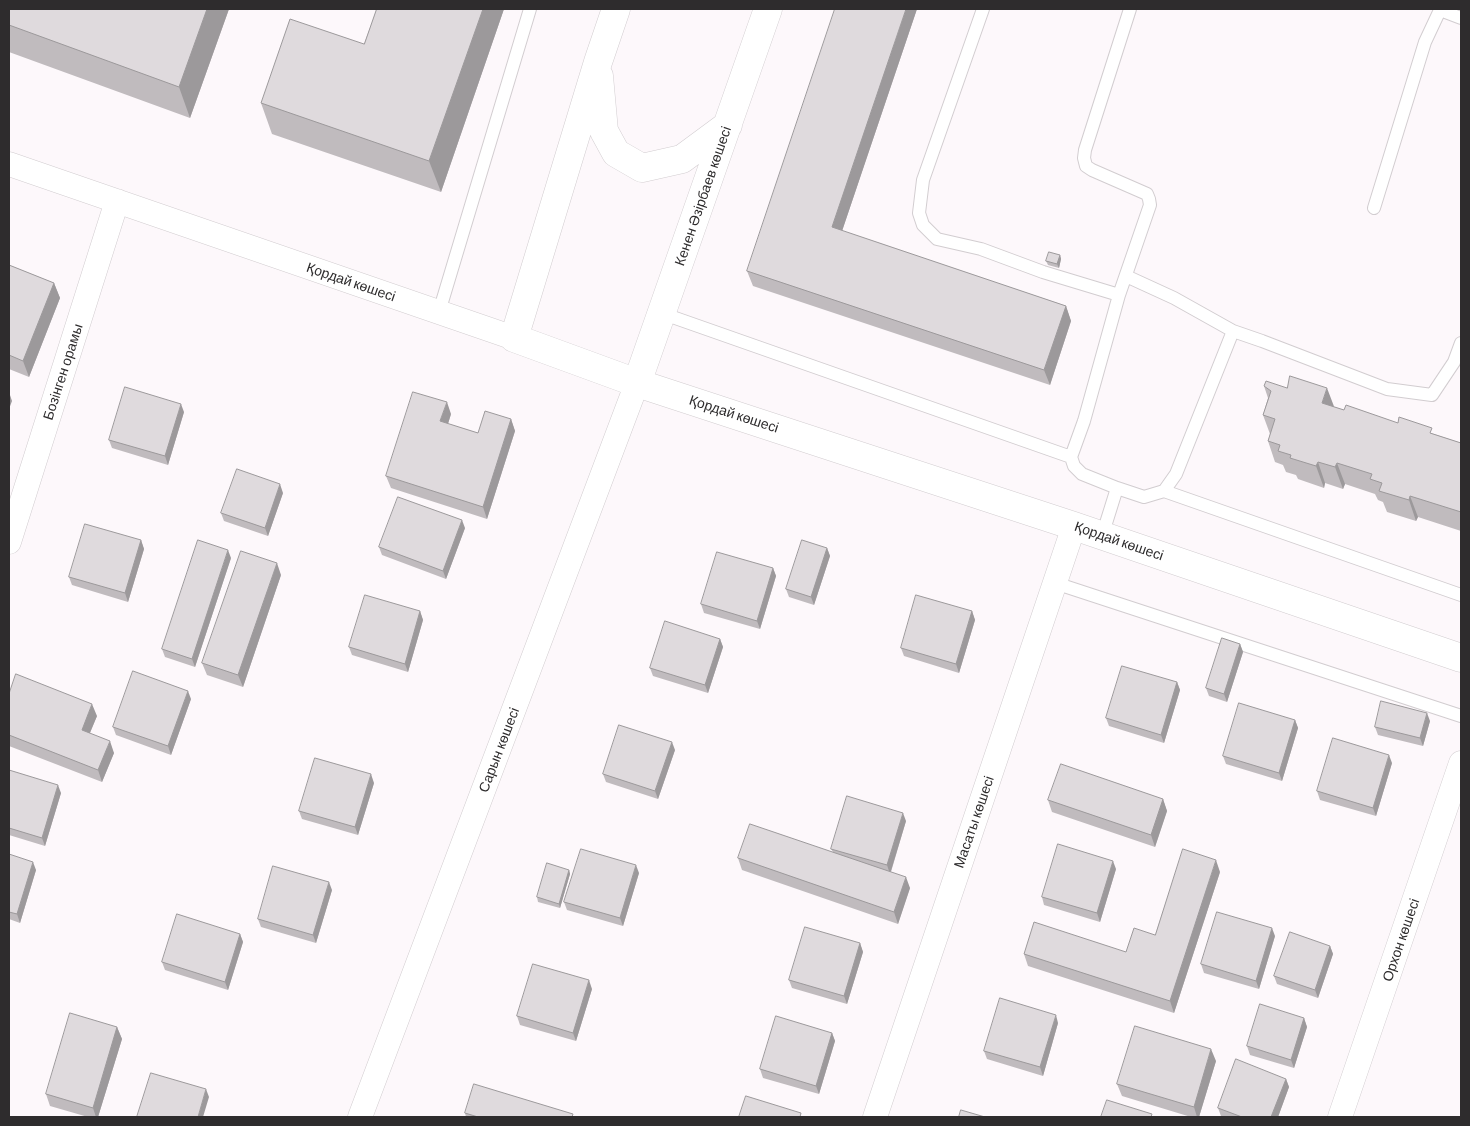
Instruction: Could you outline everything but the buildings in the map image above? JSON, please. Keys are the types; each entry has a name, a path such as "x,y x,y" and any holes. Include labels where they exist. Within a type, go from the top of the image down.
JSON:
{"street":[{"path":"514,338 616,9"},
{"name":"Кенен Әзірбаев көшесі","path":"637,382 768,9"},
{"path":"598,62 604,131 616,153 642,168 682,159 728,125"},
{"name":"Қордай көшесі","path":"9,164 637,382 1074,526 1461,658"},
{"name":"Бозінген орамы","path":"9,542 117,201"},
{"name":"Сарын көшесі","path":"360,1117 637,382"},
{"name":"Масаты көшесі","path":"875,1117 1074,526"},
{"name":"Орхон көшесі","path":"1340,1117 1461,763"}],"lane":[{"path":"439,312 530,9"},
{"path":"983,9 923,180 919,213 923,225 937,239 981,249 1044,272 1119,295"},
{"path":"1130,9 1084,158 1086,166 1092,170 1147,194 1150,198 1150,205 1119,295 1084,421 1071,457 1074,466 1082,474 1117,488 1144,497 1164,491 1461,595"},
{"path":"1374,208 1438,9 1461,18"},
{"path":"1126,276 1174,298 1233,332 1262,341 1387,389 1432,395 1454,362 1461,343"},
{"path":"661,313 1071,457"},
{"path":"1164,491 1176,474 1233,332"},
{"path":"1102,536 1117,488"},
{"path":"1055,583 1461,716"}]}
